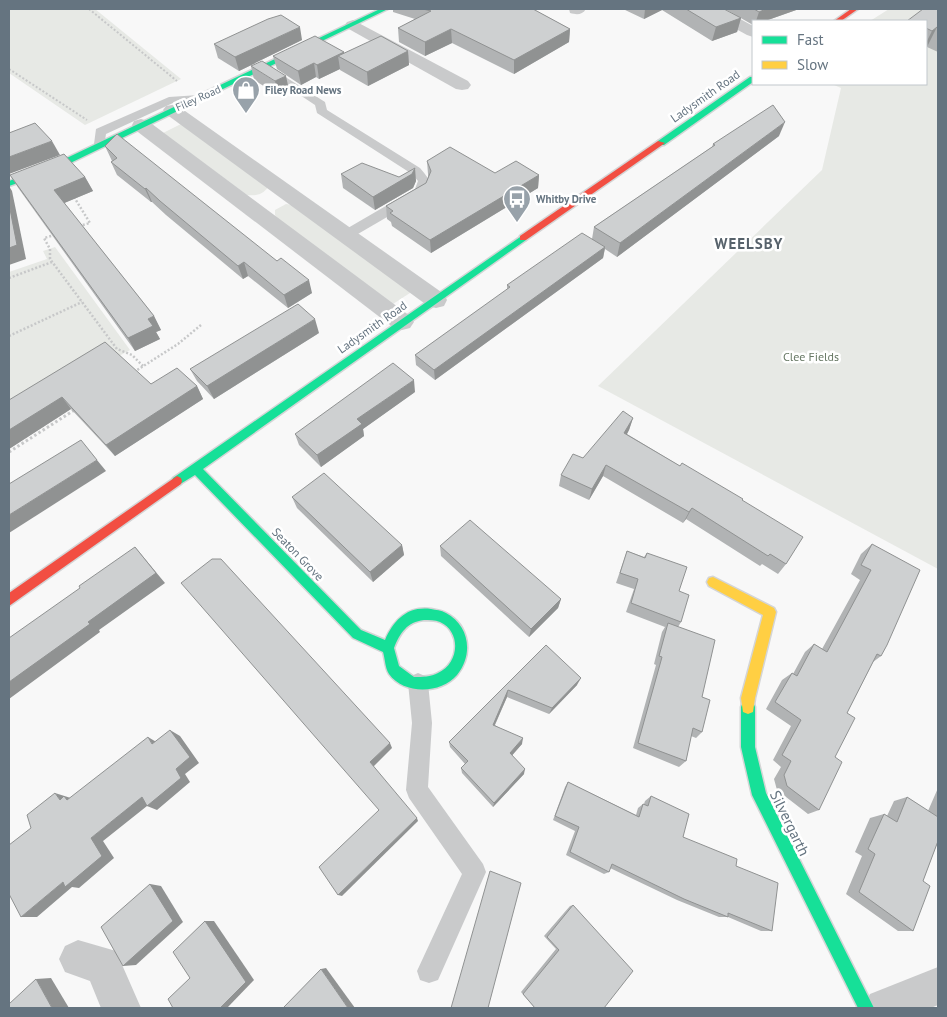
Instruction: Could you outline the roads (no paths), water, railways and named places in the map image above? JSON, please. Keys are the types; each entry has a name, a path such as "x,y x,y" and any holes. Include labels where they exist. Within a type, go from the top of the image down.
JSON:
{"street":[{"name":"Filey Road","path":"9,184 55,167 100,138 141,125 266,68 386,9"},
{"path":"711,9 752,31"},
{"path":"838,20 855,9"},
{"path":"353,25 462,85"},
{"name":"Ladysmith Road","path":"9,600 402,322 752,80"},
{"path":"172,110 436,300"},
{"path":"141,125 402,322"},
{"name":"Seaton Grove","path":"196,469 357,634 388,648"},
{"name":"Silvergarth","path":"713,582 770,612 748,698 748,747 759,795 866,1008"},
{"path":"414,614 437,614 456,626 463,646 456,668 437,682 418,683 413,683 394,670 388,648 396,627 414,614"},
{"path":"78,959 102,965 121,1008"},
{"path":"884,1008 938,986"}],"lane":[{"path":"266,68 321,104 321,111 416,171 424,181 424,187 420,192 346,235"},
{"path":"100,138 173,99 202,96"},
{"path":"418,683 422,723 417,790 475,872 429,971"}],"place":[{"name":"Filey Road News","path":"246,114"},
{"name":"Whitby Drive","path":"517,223"}],"district":[{"name":"WEELSBY","path":"749,243"}],"park label":[{"name":"Clee Fields","path":"811,356"}]}
